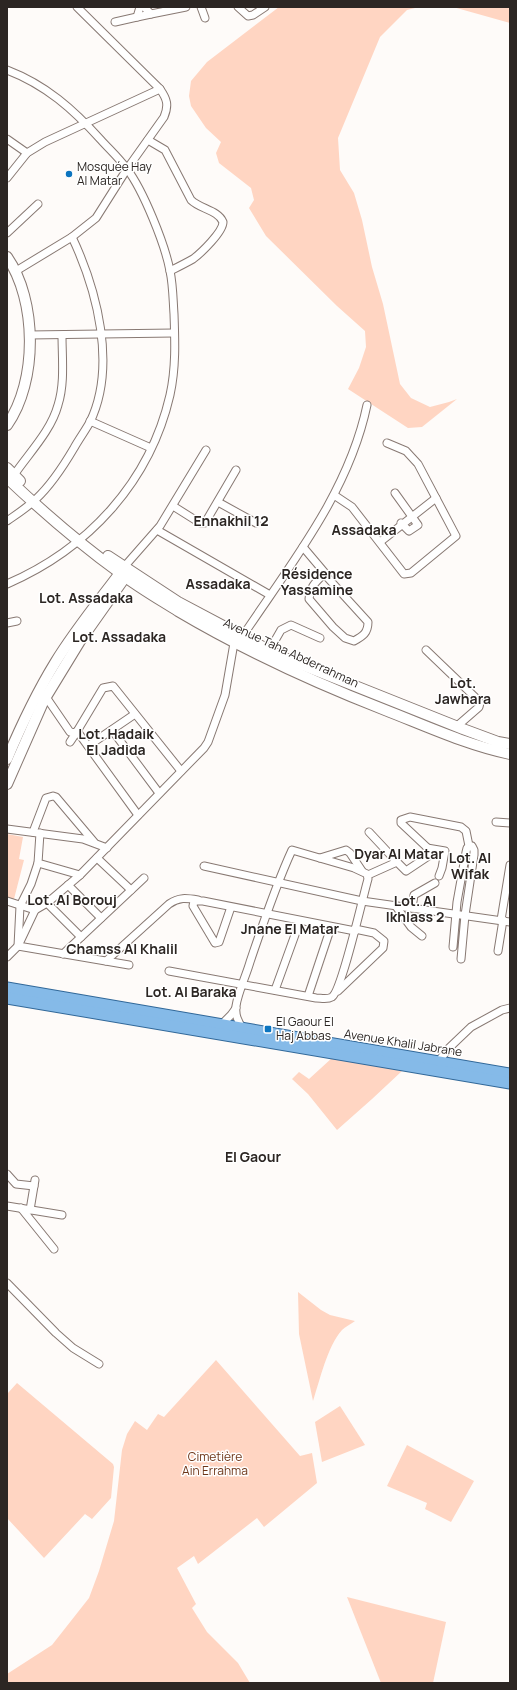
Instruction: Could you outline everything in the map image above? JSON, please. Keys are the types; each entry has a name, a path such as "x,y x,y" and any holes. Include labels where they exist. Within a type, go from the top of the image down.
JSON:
{"main road":[{"name":"Avenue Khalil Jabrane","path":"7,988 244,1029 432,1064 510,1083"},
{"name":"Avenue Khalil Jabrane","path":"7,998 432,1064 510,1074"}],"street":[{"path":"16,271 72,237 96,218 127,169 164,117 167,108 168,102 160,89 77,7"},
{"path":"137,17 140,7"},
{"path":"144,7 151,14"},
{"path":"115,22 186,7"},
{"path":"201,7 206,18"},
{"path":"238,7 248,16 253,15 265,7"},
{"path":"7,70 42,86 61,100 86,123 127,169 137,185 160,236 170,271 175,356 170,395 159,430 134,482 116,506 80,539 37,570 7,584"},
{"path":"7,178 27,152 45,142 160,89"},
{"path":"7,139 27,152"},
{"path":"148,140 165,150 191,200 196,205 217,214 223,222 222,228 201,252 170,271"},
{"path":"7,233 38,204"},
{"path":"7,520 35,500 67,460 90,422 98,400 102,365 102,334 97,304 91,282 72,237"},
{"path":"7,256 16,271 26,301 29,335 29,362 26,382 19,402 7,425"},
{"path":"29,335 174,333"},
{"path":"9,474 51,423 58,406 61,388 62,335"},
{"path":"7,957 18,946 35,910 47,903 80,875 159,793 200,754 208,742 226,695 238,640 303,547 334,495 360,430 366,405"},
{"path":"90,422 150,448"},
{"path":"334,495 352,507 404,574 411,574 456,536 418,464 406,452 387,443"},
{"path":"7,784 9,759 24,720 55,664 86,618 125,572 157,530 206,450"},
{"path":"172,506 203,523 207,521 236,470"},
{"name":"Avenue Taha Abderrahman","path":"9,474 35,500 80,539 125,572 223,632 299,674 353,697 469,742 495,751 510,754"},
{"path":"395,493 418,525 409,531 401,523"},
{"path":"380,542 401,523 436,498"},
{"path":"218,502 256,523"},
{"path":"157,530 270,595"},
{"path":"303,547 368,622 368,628 365,635 354,641 345,638 333,627 310,599 310,592 314,583 325,573"},
{"path":"9,759 80,641 125,572"},
{"path":"7,624 17,621"},
{"path":"269,651 281,630 291,625 320,638"},
{"name":"Avenue Taha Abderrahman","path":"238,640 269,651 456,727 498,742 510,744"},
{"path":"426,650 480,703 479,707 456,727"},
{"path":"70,742 106,686 113,686 181,772"},
{"path":"46,697 70,732 77,732"},
{"path":"88,746 135,714"},
{"path":"112,730 159,793"},
{"path":"77,732 138,815"},
{"path":"18,946 20,906 31,884 38,863 36,832 46,798 53,796 56,797 94,842"},
{"path":"369,832 406,871 433,853 402,824 401,820 410,817 461,827 466,831 469,846 466,852 452,947"},
{"path":"496,822 510,824"},
{"path":"7,829 83,839 107,848"},
{"path":"461,958 465,915 474,855 473,848 469,846"},
{"path":"427,848 445,851 439,876"},
{"path":"221,1025 231,1015 236,1007 266,914 278,881 292,850 365,873 397,862"},
{"path":"320,858 346,850 365,873 362,901 355,930 335,994"},
{"path":"97,858 131,890"},
{"path":"38,863 80,875"},
{"path":"204,866 278,881 362,901 505,921"},
{"path":"498,951 505,921 510,870"},
{"path":"63,954 144,878"},
{"path":"412,908 414,895 435,883"},
{"path":"68,885 101,918"},
{"path":"106,961 169,904 176,899 183,898 331,927 374,933 384,941 385,944 383,948 335,994 327,999 169,971"},
{"path":"198,900 193,902 193,906 207,931 216,943 219,942 222,937 231,907"},
{"path":"7,901 35,910"},
{"path":"47,903 81,937"},
{"path":"395,906 407,923 422,936"},
{"path":"275,990 300,921"},
{"path":"308,996 331,927"},
{"path":"18,946 129,965"},
{"path":"236,1007 238,1019 244,1029"},
{"path":"432,1064 471,1027 502,1010 510,1008"},
{"path":"7,1174 16,1184 34,1183 30,1210"},
{"path":"7,1206 62,1215"},
{"path":"21,1208 54,1249"},
{"path":"7,1283 56,1333 73,1348 99,1364"}],"green space":[{"path":"279,7 419,7 407,10 380,37 338,138 340,170 354,193 362,220 372,267 383,304 400,384 411,398 430,407 457,399 422,427 408,428 348,389 359,368 366,347 365,331 337,306 266,236 249,208 254,200 251,188 219,163 216,153 221,142 206,128 191,106 189,96 191,81 207,62"},
{"path":"453,7 510,7 510,23"},
{"path":"7,834 23,837 19,859 24,860 14,899 7,898"},
{"path":"332,1058 402,1071 337,1130 308,1094 292,1079 299,1072 309,1079"},
{"path":"298,1292 330,1315 355,1321 342,1330 332,1345 324,1364 313,1401 299,1334"},
{"name":"Cimetière Ain Errahma","path":"216,1360 300,1456 312,1453 317,1483 264,1527 257,1518 198,1564 194,1556 177,1568 196,1604 192,1608 207,1632 238,1663 250,1683 7,1683 7,1674 52,1645 89,1598 114,1521 122,1450 127,1434 135,1421 147,1430 158,1414 164,1417"},
{"path":"17,1383 113,1464 114,1467 111,1498 92,1519 85,1514 44,1558 7,1518 7,1392 8,1393"},
{"path":"340,1406 365,1445 322,1462 315,1422"},
{"path":"407,1445 474,1481 451,1522 425,1509 427,1503 387,1486"},
{"path":"347,1597 446,1622 433,1683 381,1683"}],"place":[{"name":"Mosquée Hay Al Matar","path":"69,174"},
{"name":"El Gaour El Haj Abbas","path":"268,1029"}],"district":[{"name":"Ennakhil 12","path":"231,521"},
{"name":"Assadaka","path":"364,530"},
{"name":"Résidence Yassamine","path":"317,582"},
{"name":"Assadaka","path":"218,584"},
{"name":"Lot. Assadaka","path":"86,598"},
{"name":"Lot. Assadaka","path":"119,637"},
{"name":"Lot. Jawhara","path":"463,692"},
{"name":"Lot. Hadaik El Jadida","path":"116,742"},
{"name":"Dyar Al Matar","path":"399,854"},
{"name":"Lot. Al Wifak","path":"470,866"},
{"name":"Lot. Al Borouj","path":"72,900"},
{"name":"Lot. Al Ikhlass 2","path":"415,910"},
{"name":"Jnane El Matar","path":"290,929"},
{"name":"Chamss Al Khalil","path":"122,949"},
{"name":"Lot. Al Baraka","path":"191,992"},
{"name":"El Gaour","path":"253,1157"}]}
